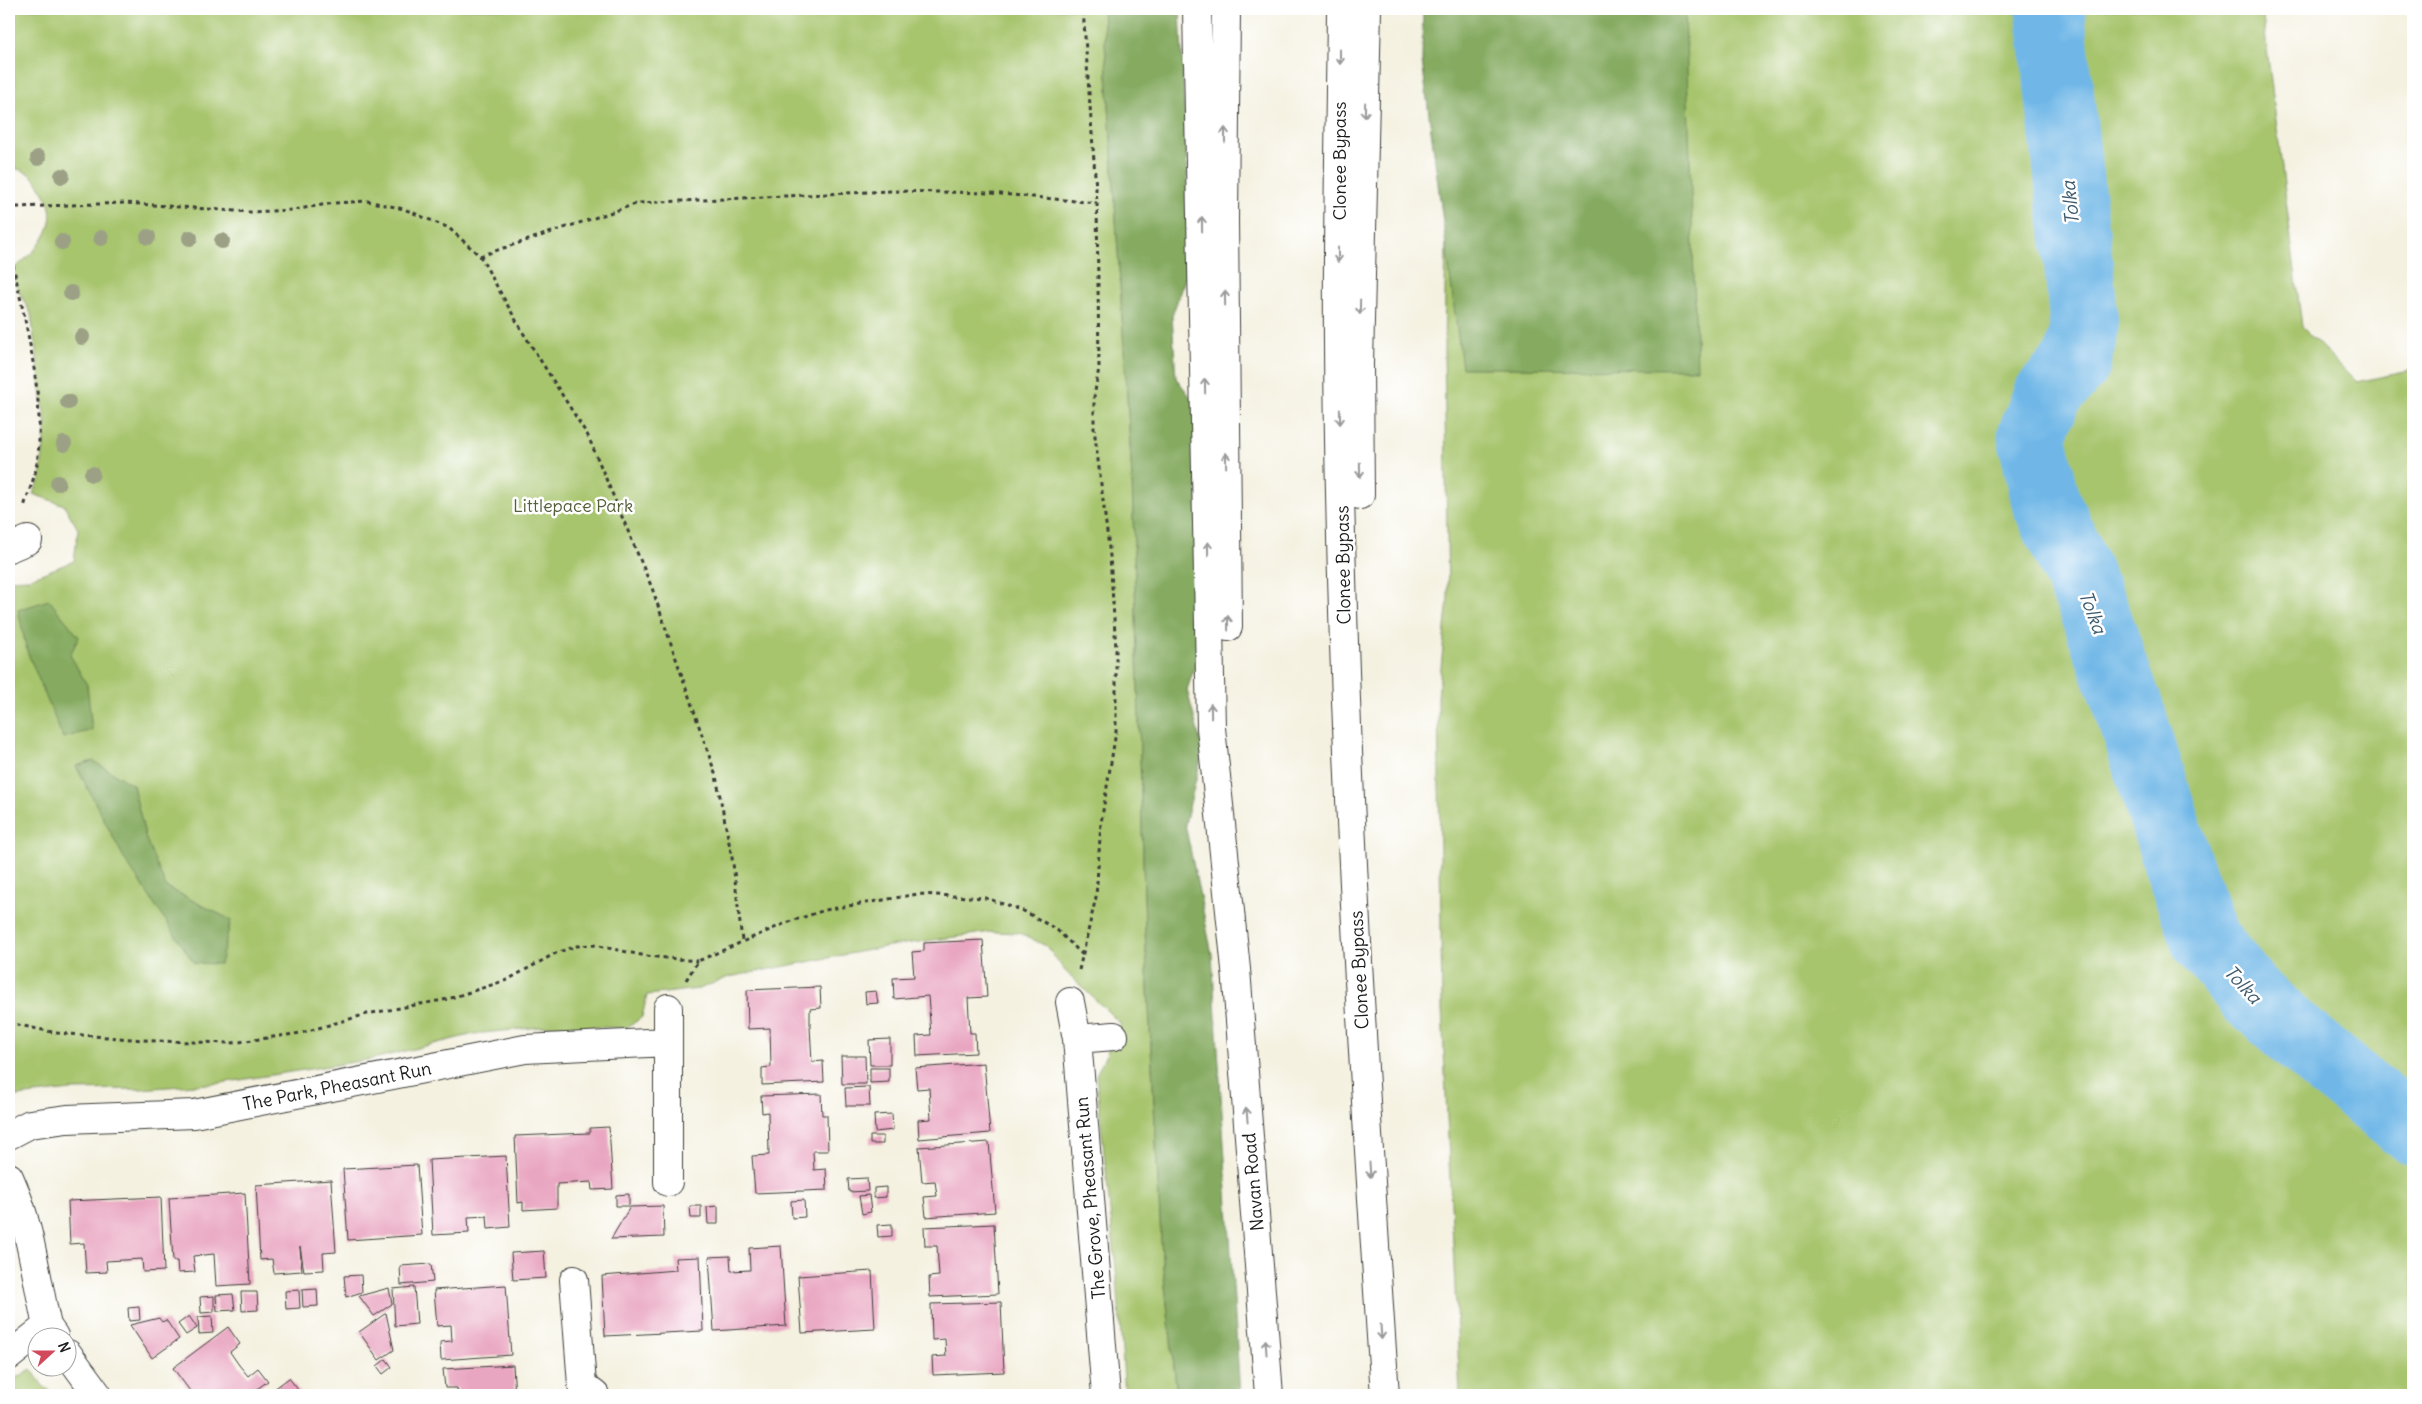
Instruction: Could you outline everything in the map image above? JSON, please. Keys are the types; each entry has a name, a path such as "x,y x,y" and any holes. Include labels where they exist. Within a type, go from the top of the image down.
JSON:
{"main road":[{"path":"1197,9 1211,728 1236,969"},
{"path":"1226,9 1224,219 1229,706 1236,969"},
{"name":"Clonee Bypass","path":"1341,9 1338,344 1348,767 1366,1122"},
{"path":"1367,9 1359,364 1366,1122 1385,1395"},
{"name":"Navan Road","path":"1236,969 1269,1395"},
{"name":"The Grove, Pheasant Run","path":"1070,1002 1078,1039 1106,1395"},
{"path":"668,1008 668,1182"},
{"path":"1078,1039 1114,1036"},
{"name":"The Park, Pheasant Run","path":"9,1135 30,1124 67,1119 194,1114 525,1049 668,1042"},
{"path":"9,1177 16,1193 30,1244 50,1326"},
{"path":"574,1280 582,1385 595,1395"},
{"path":"9,1356 28,1345"},
{"path":"78,1368 98,1395"}],"path":[{"path":"1070,1002 1084,955 1096,897 1101,823 1116,732 1116,649 1110,556 1094,428 1094,396 1099,368 1097,203 1083,9"},
{"path":"480,256 601,214 639,203 890,191 991,193 1097,203"},
{"path":"9,211 17,208 125,203 249,212 293,210 334,203 367,201 404,209 449,228 480,256 522,331 588,436 652,588 716,776 732,863 742,941"},
{"path":"9,258 13,265 29,339 39,423 37,464 24,507 18,544"},
{"path":"668,1008 698,962 742,941 825,910 918,894 986,898 1026,912 1057,930 1084,955"},
{"path":"9,1023 67,1034 156,1041 232,1043 301,1033 367,1014 448,999 507,980 556,953 577,946 594,945 646,956 698,962"}],"green space":[{"name":"Littlepace Park","path":"9,9 1103,9 1132,477 1145,930 1162,1258 1177,1395 1125,1395 1117,1278 1096,1075 1121,1024 1065,971 1046,946 1020,933 991,932 890,946 729,977 699,989 647,995 642,1017 627,1028 550,1026 474,1034 373,1059 221,1083 141,1089 71,1090 9,1097 9,580 28,579 74,561 78,529 64,505 33,494 40,479 46,427 31,314 9,273 37,247 49,226 51,215 49,203 35,180 21,170 9,167"},
{"path":"1103,9 1180,9 1191,262 1172,316 1176,378 1196,404 1199,654 1187,690 1203,751 1185,824 1212,954 1240,1395 1177,1395 1162,1258 1145,930 1132,477"},
{"path":"1423,9 1685,9 1697,369 1462,368 1422,61"},
{"path":"1450,9 2037,9 2070,290 2063,353 2034,402 2025,459 2054,551 2104,661 2181,933 2235,996 2397,1143 2413,1154 2413,1395 1460,1395 1442,1009 1438,697 1448,598 1444,350"},
{"path":"2076,9 2262,9 2302,327 2357,382 2413,370 2413,1103 2253,973 2210,918 2153,696 2130,624 2059,510 2051,470 2056,431 2092,390 2102,281 2075,93"},
{"path":"49,600 79,637 70,655 87,685 92,730 63,738 27,651 18,610"},
{"path":"93,761 133,785 146,839 166,887 231,920 220,964 194,963 125,860 76,766"},
{"path":"28,1372 28,1376 36,1376 43,1386 56,1395 9,1395 9,1381"}],"building":[{"path":"983,940 987,997 968,998 970,1033 975,1033 976,1053 917,1056 916,1036 931,1035 928,996 894,999 893,978 914,977 912,952 924,951 924,943"},
{"path":"820,987 821,1008 810,1009 810,1027 812,1062 823,1061 824,1082 762,1085 762,1068 771,1067 770,1028 748,1029 747,990"},
{"path":"876,991 878,1003 866,1004 865,992"},
{"path":"890,1039 890,1065 870,1065 869,1040"},
{"path":"841,1056 865,1056 866,1084 842,1084"},
{"path":"984,1063 990,1133 919,1139 918,1120 931,1119 929,1088 917,1089 915,1068"},
{"path":"870,1068 889,1068 889,1082 870,1083"},
{"path":"869,1087 870,1106 846,1106 845,1088"},
{"path":"821,1094 822,1115 827,1115 828,1151 813,1151 814,1170 826,1169 827,1190 755,1193 752,1156 769,1155 768,1112 762,1113 761,1096"},
{"path":"892,1114 893,1130 875,1132 874,1115"},
{"path":"609,1127 613,1189 592,1190 591,1182 557,1184 557,1208 523,1210 523,1202 518,1203 515,1136 590,1133 590,1128"},
{"path":"870,1136 883,1136 883,1144 870,1144"},
{"path":"989,1142 995,1212 926,1217 924,1197 937,1196 935,1181 922,1182 919,1147"},
{"path":"506,1156 510,1227 488,1229 487,1216 468,1217 469,1233 433,1235 429,1160"},
{"path":"417,1165 422,1235 348,1240 343,1169"},
{"path":"867,1178 868,1191 849,1192 848,1179"},
{"path":"331,1180 336,1252 323,1253 324,1270 304,1271 300,1247 302,1271 274,1273 272,1259 260,1260 256,1185"},
{"path":"886,1187 886,1197 874,1198 874,1188"},
{"path":"245,1193 250,1284 216,1286 214,1254 193,1256 195,1272 178,1273 177,1261 173,1261 169,1198"},
{"path":"629,1194 629,1206 616,1206 616,1195"},
{"path":"869,1195 871,1212 862,1214 859,1196"},
{"path":"161,1197 164,1271 143,1272 142,1259 106,1261 107,1272 86,1273 84,1243 70,1244 68,1201"},
{"path":"804,1200 805,1217 792,1218 791,1201"},
{"path":"663,1206 664,1237 611,1239 630,1207"},
{"path":"690,1206 701,1206 701,1218 691,1218"},
{"path":"718,1206 718,1224 708,1224 707,1207"},
{"path":"892,1224 892,1236 878,1237 877,1225"},
{"path":"994,1224 998,1294 930,1297 929,1277 939,1276 937,1246 925,1246 924,1227"},
{"path":"781,1246 786,1326 714,1331 709,1257 730,1256 731,1271 750,1270 749,1248"},
{"path":"544,1251 546,1278 513,1280 511,1253"},
{"path":"700,1257 703,1331 605,1336 602,1276 676,1270 675,1258"},
{"path":"431,1264 433,1282 401,1285 400,1266"},
{"path":"872,1271 875,1329 802,1333 798,1276"},
{"path":"361,1275 362,1292 346,1297 344,1276"},
{"path":"506,1285 511,1355 441,1360 440,1342 452,1341 451,1325 437,1326 434,1290"},
{"path":"414,1287 417,1324 395,1326 393,1289"},
{"path":"389,1288 392,1304 374,1316 359,1296"},
{"path":"317,1289 318,1306 303,1307 302,1290"},
{"path":"299,1290 300,1308 286,1309 285,1291"},
{"path":"241,1292 257,1292 258,1310 242,1311"},
{"path":"233,1294 235,1310 217,1311 216,1295"},
{"path":"214,1296 214,1312 201,1313 200,1297"},
{"path":"1001,1302 1004,1372 933,1375 932,1357 946,1356 945,1339 932,1340 931,1304"},
{"path":"139,1307 140,1320 129,1321 128,1308"},
{"path":"386,1313 394,1350 379,1360 359,1332"},
{"path":"189,1316 197,1328 186,1335 178,1324"},
{"path":"212,1316 213,1333 199,1334 198,1317"},
{"path":"159,1318 162,1322 166,1320 179,1339 152,1358 130,1325"},
{"path":"228,1327 240,1344 230,1352 239,1365 248,1376 258,1368 268,1381 257,1389 259,1392 254,1395 193,1395 173,1368"},
{"path":"386,1359 392,1367 383,1374 377,1366"},
{"path":"513,1365 515,1395 458,1395 457,1388 445,1388 443,1369"},
{"path":"289,1378 302,1395 266,1395"}],"waterway":[{"name":"Tolka","path":"2050,9 2084,328 2077,362 2047,396 2032,436 2046,502 2092,604 2131,714 2180,870 2205,940 2250,995 2331,1065 2413,1130"}]}
